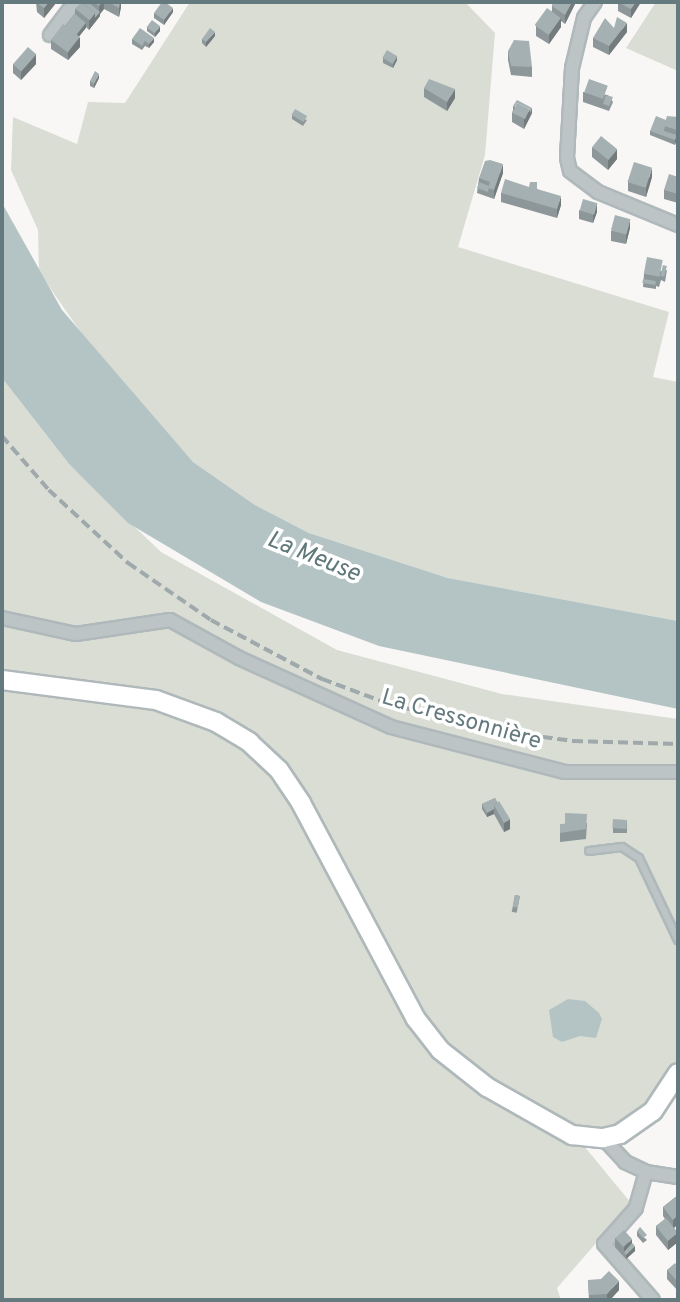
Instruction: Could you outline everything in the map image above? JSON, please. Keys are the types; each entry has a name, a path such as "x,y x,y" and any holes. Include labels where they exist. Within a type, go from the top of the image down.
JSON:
{"street":[{"path":"50,35 75,2"},
{"path":"595,2 584,18 572,68 566,158 570,171 598,192 678,225"},
{"name":"La Cressonnière","path":"2,618 76,634 170,620 239,658 391,727 565,772 678,772"},
{"path":"2,680 156,700 216,722 249,742 279,770 302,803 405,1002 428,1034 487,1087 572,1135 603,1138 620,1134 653,1111 678,1073"},
{"path":"603,1138 625,1162 646,1172 678,1177"},
{"path":"646,1172 636,1208 604,1244 653,1300"}],"lane":[{"path":"589,850 622,847 639,858 678,940"}],"shaded area":[{"path":"190,2 465,2 495,33 485,155 458,247 669,312 653,377 678,382 678,621 448,578 309,533 255,505 193,462 100,360 39,272 38,230 11,170 13,117 77,144 88,102 125,103"},
{"path":"656,2 678,2 678,71 626,48"},
{"path":"2,378 69,464 161,552 337,650 502,694 678,719 678,1060 670,1077 622,1125 575,1135 631,1203 557,1288 561,1300 2,1300"}],"water":[{"name":"La Meuse","path":"2,203 62,310 193,462 255,505 309,533 448,578 678,621 678,709 379,646 261,602 128,523 69,464 2,378"},
{"path":"568,999 585,1001 599,1013 602,1019 596,1038 580,1036 562,1042 553,1037 549,1010"}],"building":[{"path":"37,2 49,2 44,8"},
{"path":"81,2 95,13 90,20 75,9"},
{"path":"84,2 88,2 100,12 95,18 95,13"},
{"path":"108,2 120,2 119,8"},
{"path":"162,2 173,8 164,20 154,13"},
{"path":"554,2 572,2 565,15 552,6"},
{"path":"618,2 636,2 631,9"},
{"path":"547,8 561,18 548,35 535,25"},
{"path":"75,14 86,23 76,35 65,26"},
{"path":"617,17 627,23 609,46 593,38 605,18 614,28"},
{"path":"152,20 160,26 155,33 147,27"},
{"path":"63,24 80,37 68,53 51,40"},
{"path":"140,28 154,38 149,44 145,41 142,46 132,39"},
{"path":"210,28 215,32 206,42 202,39"},
{"path":"514,40 529,41 532,67 511,66 508,51"},
{"path":"28,47 36,54 21,72 13,64"},
{"path":"387,50 397,56 393,64 382,58"},
{"path":"95,71 99,74 94,84 90,81"},
{"path":"429,79 455,89 447,102 424,88"},
{"path":"589,79 608,86 603,99 584,92"},
{"path":"606,95 613,97 609,106 603,104"},
{"path":"517,100 532,108 530,114 530,109 517,103 513,106"},
{"path":"517,103 530,109 525,119 512,113"},
{"path":"295,109 307,116 304,122 292,115"},
{"path":"656,116 666,120 664,131 677,135 675,140 650,131"},
{"path":"667,116 678,117 677,130 664,126"},
{"path":"601,136 617,149 609,160 592,147"},
{"path":"485,161 503,164 494,190 488,188 490,182 479,178"},
{"path":"634,162 652,168 646,188 628,182"},
{"path":"669,174 678,177 678,194 664,190"},
{"path":"505,179 529,187 530,182 537,182 537,189 561,196 557,209 501,193"},
{"path":"479,182 489,186 488,192 477,188"},
{"path":"583,199 597,203 594,215 580,211"},
{"path":"615,215 630,219 626,235 611,230"},
{"path":"647,257 663,260 659,277 644,274"},
{"path":"663,265 667,266 664,277 660,276"},
{"path":"643,279 656,281 655,285 642,283"},
{"path":"495,798 497,802 494,809 487,813 482,804"},
{"path":"499,801 510,819 504,823 494,805"},
{"path":"565,813 587,814 586,829 560,833 560,824 565,824"},
{"path":"613,819 627,820 626,829 612,828"},
{"path":"515,895 520,896 518,908 513,907"},
{"path":"678,1195 678,1215 673,1220 663,1207"},
{"path":"666,1218 678,1233 668,1241 656,1226"},
{"path":"640,1227 647,1235 643,1238 637,1231"},
{"path":"624,1230 632,1239 623,1247 615,1238"},
{"path":"632,1243 635,1246 626,1255 624,1252"},
{"path":"675,1263 678,1267 678,1282 667,1270"},
{"path":"609,1271 619,1281 607,1294 589,1295 588,1280 601,1279"}],"railway":[{"path":"2,436 49,490 128,563 211,620 322,679 389,704 498,731 573,741 678,744"}]}
